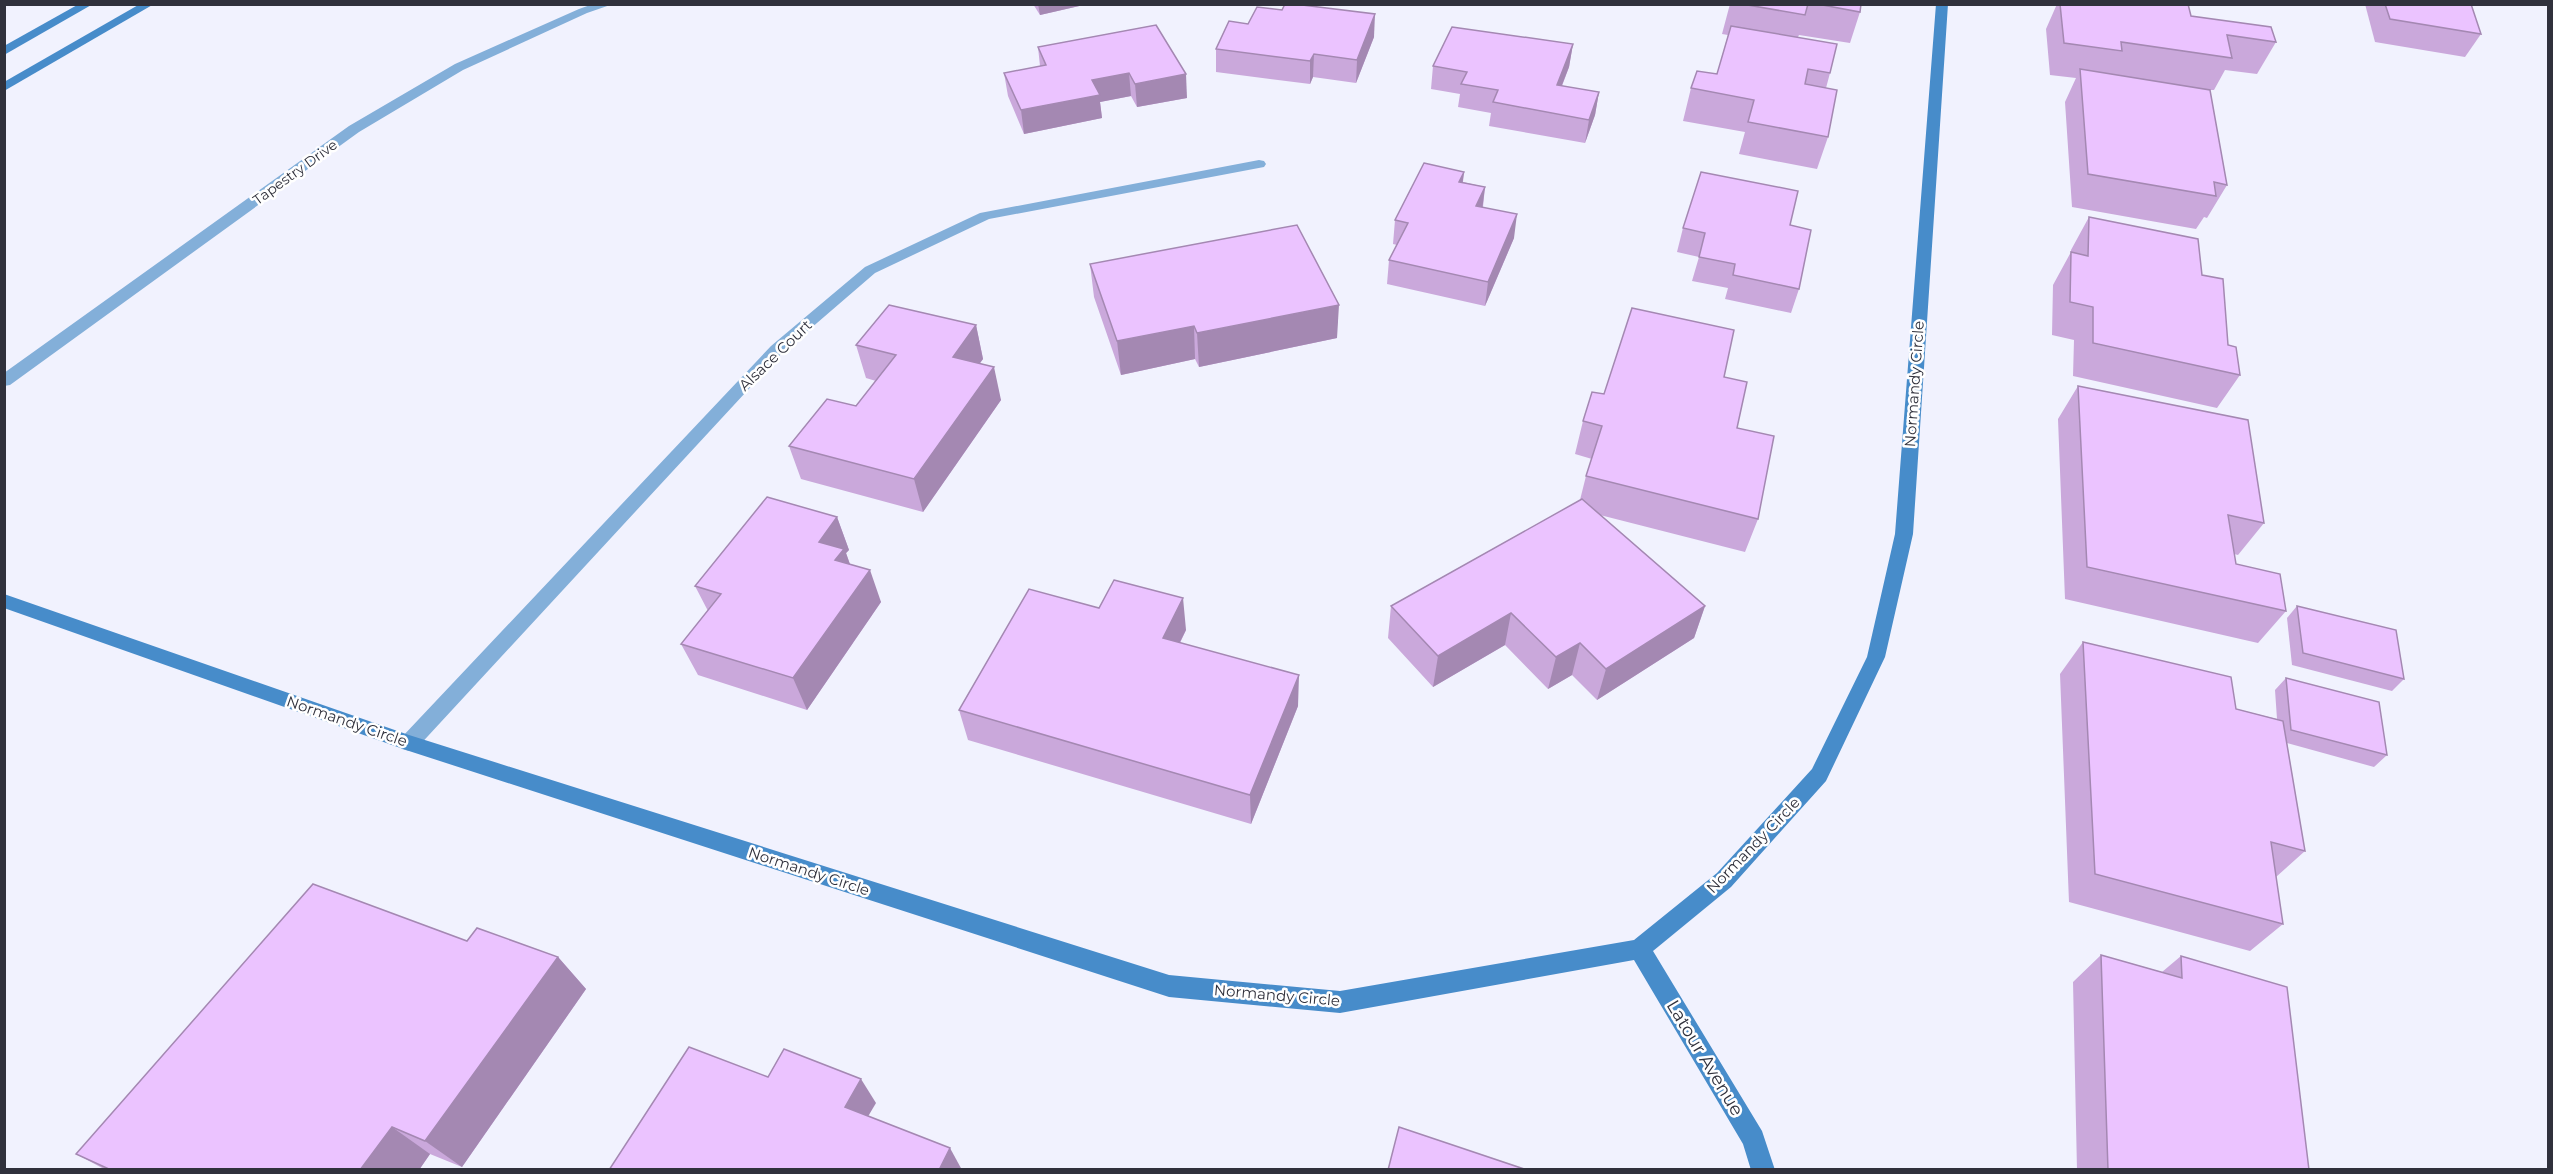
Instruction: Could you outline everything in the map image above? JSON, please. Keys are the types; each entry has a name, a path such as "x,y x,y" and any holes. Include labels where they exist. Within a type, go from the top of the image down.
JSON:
{"street":[{"path":"4,51 88,4"},
{"path":"4,87 149,4"},
{"name":"Tapestry Drive","path":"4,381 354,129 459,67 583,11 608,4"},
{"name":"Normandy Circle","path":"4,601 409,743 1169,986 1340,1002 1639,949 1724,880 1819,775 1876,657 1904,534 1942,4"},
{"name":"Alsace Court","path":"409,743 776,350 870,270 985,216 1259,164"},
{"name":"Latour Avenue","path":"1639,949 1754,1139 1763,1170"}],"building":[{"path":"1285,4 1375,14 1357,60 1314,54 1310,61 1216,49 1229,21 1248,24 1257,7 1282,10"},
{"path":"1742,4 1808,4 1805,15"},
{"path":"1817,4 1861,4 1860,12"},
{"path":"2060,4 2188,4 2191,16 2271,27 2276,42 2227,35 2232,58 2121,42 2122,51 2064,43"},
{"path":"2385,4 2471,4 2481,34 2390,19"},
{"path":"1156,25 1186,74 1135,84 1129,73 1092,80 1100,95 1021,110 1004,73 1046,65 1038,47"},
{"path":"1731,26 1837,44 1830,73 1808,69 1805,84 1837,90 1828,137 1748,122 1754,100 1691,88 1697,71 1717,74"},
{"path":"1452,27 1573,44 1557,85 1599,92 1589,120 1493,102 1498,90 1461,84 1467,72 1433,66"},
{"path":"2080,69 2210,90 2227,185 2214,182 2216,196 2088,174"},
{"path":"1424,163 1464,172 1459,182 1485,187 1476,206 1517,214 1488,282 1389,260 1408,223 1395,220"},
{"path":"1701,172 1798,191 1790,225 1811,230 1799,289 1733,275 1735,264 1699,257 1705,233 1683,228"},
{"path":"2089,217 2198,239 2202,275 2223,279 2228,345 2236,347 2240,375 2093,343 2093,307 2070,302 2071,252 2088,256"},
{"path":"1297,225 1339,305 1197,333 1194,326 1117,341 1090,264"},
{"path":"889,305 976,325 953,357 994,367 914,479 789,446 827,399 856,406 896,355 856,345"},
{"path":"1632,308 1734,330 1724,377 1747,382 1737,428 1774,436 1758,519 1586,476 1602,426 1583,421 1592,392 1604,394"},
{"path":"2078,386 2248,420 2264,523 2228,515 2236,564 2280,574 2286,611 2087,567"},
{"path":"767,497 837,517 819,542 844,549 835,560 870,570 793,678 681,644 721,594 695,586"},
{"path":"1582,499 1705,606 1606,669 1580,643 1556,657 1511,613 1438,656 1391,606"},
{"path":"1114,580 1183,598 1163,638 1299,675 1250,795 959,710 1029,589 1099,608"},
{"path":"2297,606 2396,630 2404,679 2303,653"},
{"path":"2083,642 2231,677 2236,709 2283,721 2305,851 2271,842 2283,924 2095,874"},
{"path":"2286,678 2379,702 2387,755 2291,730"},
{"path":"313,884 467,941 477,928 558,957 425,1141 392,1127 360,1170 111,1170 76,1154"},
{"path":"2101,955 2182,978 2181,956 2287,987 2309,1170 2108,1170"},
{"path":"689,1047 768,1077 784,1049 861,1079 845,1107 950,1148 939,1170 609,1170"},
{"path":"1399,1127 1527,1170 1388,1170"}]}
